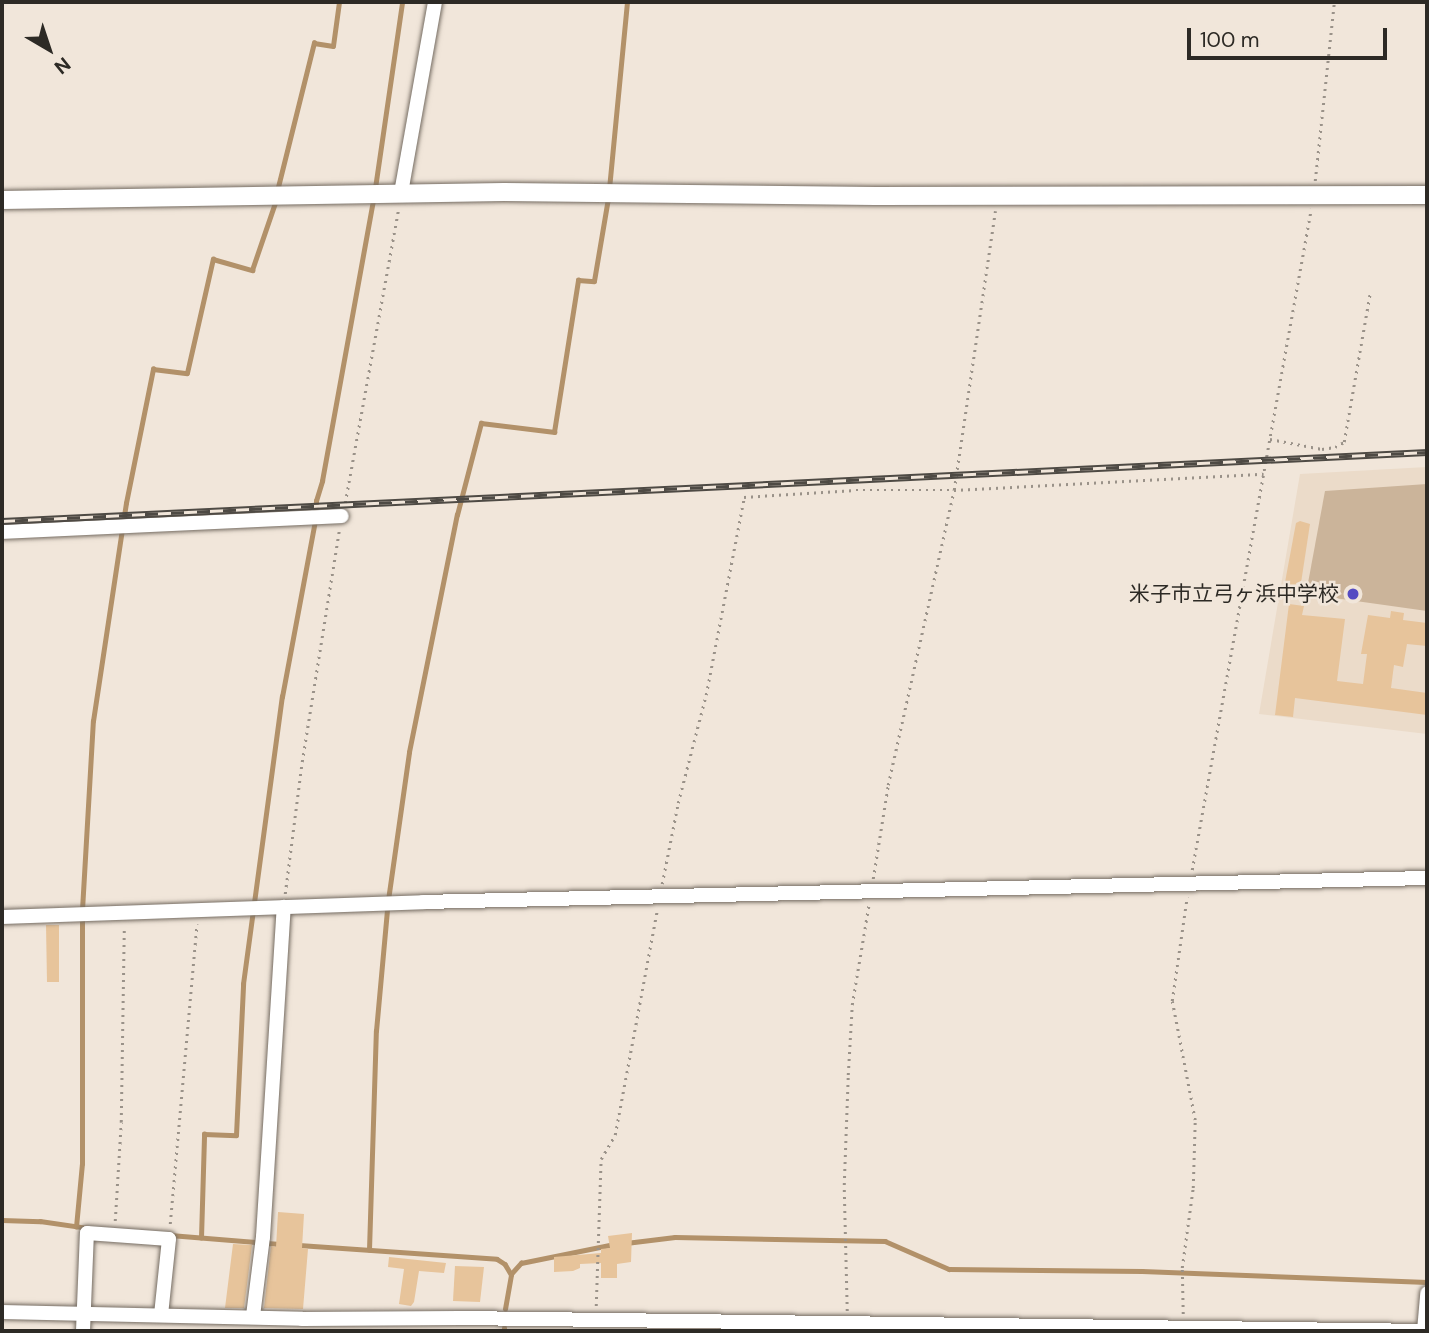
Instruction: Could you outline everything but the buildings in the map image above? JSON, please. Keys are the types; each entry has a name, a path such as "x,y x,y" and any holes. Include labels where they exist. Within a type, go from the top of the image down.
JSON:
{"street":[{"path":"401,193 435,2"},
{"path":"2,200 401,193 1427,195"},
{"path":"2,532 342,516"},
{"path":"2,916 1427,878"},
{"path":"253,1316 265,1211 270,1086 284,907"},
{"path":"83,1331 87,1233 169,1239 155,1331"},
{"path":"2,1312 253,1316 301,1325 555,1326 596,1321 752,1328 1425,1331 1427,1293"},
{"path":"227,1331 229,1316"}],"path":[{"path":"1184,1329 1182,1268 1193,1188 1195,1121 1172,1001 1190,883 1313,195 1334,2"},
{"path":"284,907 302,762 342,516 401,193"},
{"path":"848,1328 844,1185 852,1005 888,785 954,490 997,196"},
{"path":"1270,439 1322,449 1344,442 1370,293"},
{"path":"596,1321 601,1158 615,1135 678,803 706,695 744,496 856,489 954,490 1264,474"},
{"path":"169,1239 199,911"},
{"path":"114,1235 121,1122 124,913"}],"shaded area":[{"name":"米子市立弓ヶ浜中学校","path":"1427,467 1427,734 1259,714 1300,474"},
{"path":"1427,484 1427,611 1306,594 1325,491"}],"waterway":[{"path":"277,191 314,43 333,46 339,2"},
{"path":"375,188 402,2"},
{"path":"609,189 627,2"},
{"path":"369,1250 376,1031 388,900 409,752 457,515 481,423 554,432 578,280 594,281 608,198"},
{"path":"76,1227 82,1164 82,910 93,721 126,503 153,369 187,373 213,259 252,270 276,200"},
{"path":"201,1238 204,1134 236,1135 243,984 282,697 373,200"},
{"path":"2,1220 40,1221 88,1228"},
{"path":"170,1235 280,1244"},
{"path":"626,1243 675,1237 885,1241 949,1269 1142,1271 1427,1282"},
{"path":"505,1309 511,1274 521,1263 614,1244"},
{"path":"299,1245 497,1259 505,1264 511,1274"}],"railway":[{"path":"2,521 1427,452"}],"place":[{"name":"米子市立弓ヶ浜中学校","path":"1353,594"}]}
